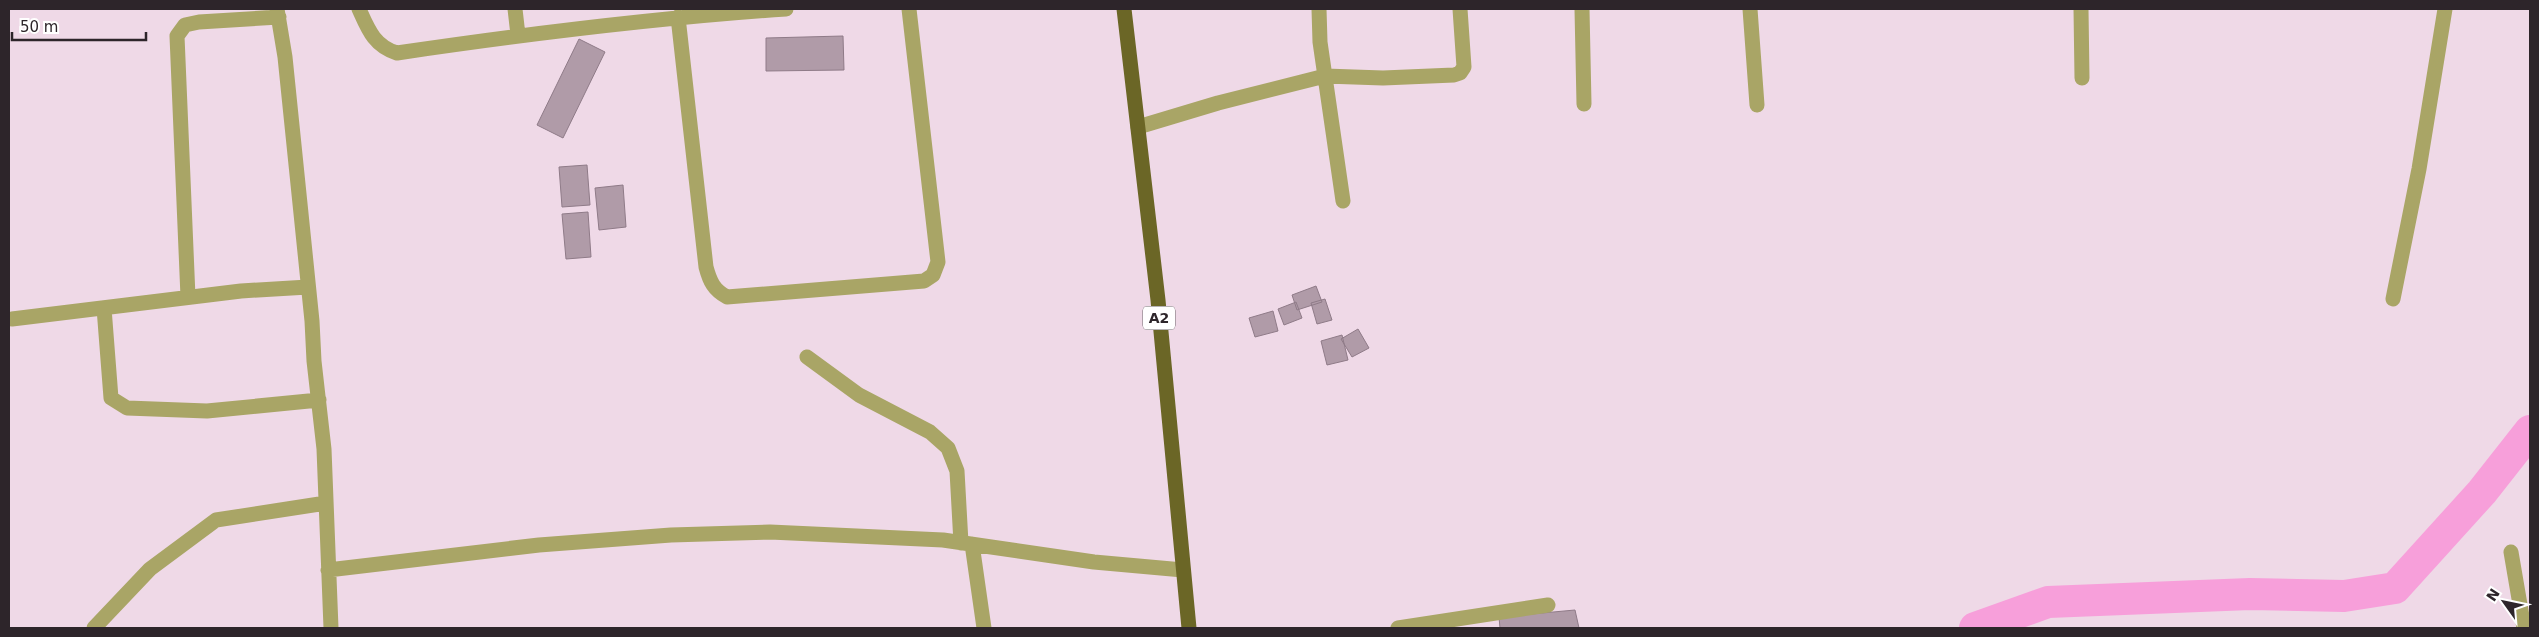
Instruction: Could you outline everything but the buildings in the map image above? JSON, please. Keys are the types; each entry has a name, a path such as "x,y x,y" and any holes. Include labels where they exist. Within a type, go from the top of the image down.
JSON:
{"highway":[{"name":"A2","path":"1124,9 1158,300 1189,628"}],"street":[{"path":"359,9 373,39 384,50 397,53 518,35 626,16 678,17 786,9"},
{"path":"515,9 518,35"},
{"path":"678,17 706,267 710,280 717,291 727,296 924,281 934,275 938,262 910,9"},
{"path":"1319,9 1320,42 1342,202"},
{"path":"1138,127 1226,100 1325,76 1383,78 1454,75 1460,73 1464,67 1460,9"},
{"path":"1582,9 1584,104"},
{"path":"1750,9 1757,105"},
{"path":"2081,9 2082,78"},
{"path":"2393,300 2419,169 2445,9"},
{"path":"188,297 178,36 185,25 278,13 324,449 331,628"},
{"path":"12,319 188,297 308,287"},
{"path":"104,308 111,398 119,405 127,408 207,411 319,400"},
{"path":"807,357 859,395 930,432 948,448 956,472 966,543 984,628"},
{"path":"94,628 150,569 216,520 242,514 326,504"},
{"path":"328,570 538,544 671,535 770,532 966,543 1094,562 1183,570"},
{"path":"2511,552 2524,628"},
{"path":"1398,628 1548,605"}],"waterway":[{"path":"1975,628 2048,602 2250,594 2344,596 2395,588 2482,492 2530,431"}]}
